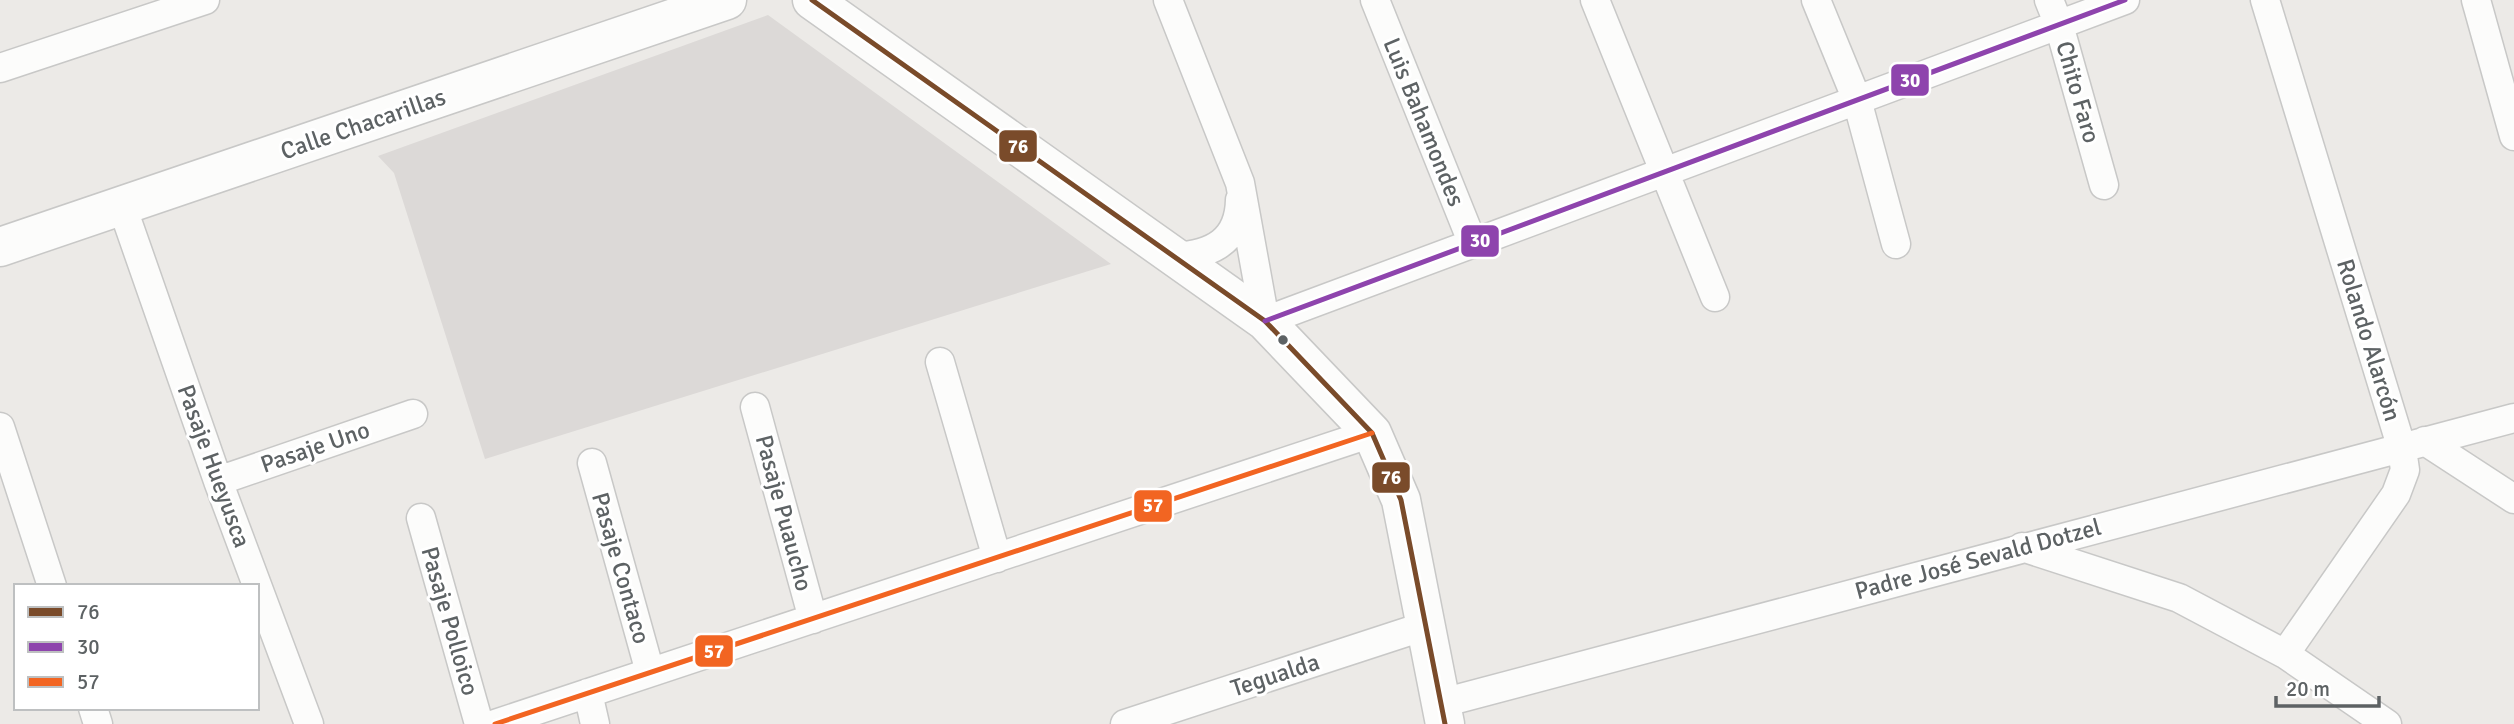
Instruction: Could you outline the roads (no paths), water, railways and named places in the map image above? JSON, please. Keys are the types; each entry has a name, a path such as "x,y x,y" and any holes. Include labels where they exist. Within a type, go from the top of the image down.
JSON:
{"street":[{"path":"0,68 205,0"},
{"name":"Calle Chacarillas","path":"0,247 727,0"},
{"path":"812,0 1265,321 1372,433 1401,500 1443,713"},
{"path":"1168,0 1240,183 1265,321"},
{"name":"Luis Bahamondes","path":"1375,0 1473,244"},
{"path":"1595,0 1716,297"},
{"path":"1816,0 1857,100 1896,244"},
{"path":"1265,321 1857,100 2054,13 2125,0"},
{"name":"Rolando Alarcón","path":"2265,0 2413,445 2396,494 2285,654"},
{"path":"2476,0 2514,136"},
{"name":"Chito Faro","path":"2054,13 2104,185"},
{"path":"1176,257 1196,256 1212,250 1233,232 1240,209 1240,183"},
{"name":"Pasaje Hueyusca","path":"122,206 257,584"},
{"path":"940,362 997,558"},
{"name":"Pasaje Puaucho","path":"755,407 813,619"},
{"name":"Pasaje Uno","path":"218,481 412,414"},
{"name":"Padre José Sevald Dotzel","path":"1443,713 2022,547 2514,418"},
{"path":"0,427 51,584"},
{"path":"495,724 1372,433"},
{"path":"2413,445 2514,499"},
{"name":"Pasaje Contaco","path":"592,463 650,672"},
{"name":"Pasaje Polloico","path":"421,518 479,724"},
{"path":"2022,547 2179,598 2285,654 2387,724"},
{"name":"Pasaje Hueyusca","path":"259,590 309,724"},
{"name":"Tegualda","path":"1125,724 1425,626"},
{"path":"588,693 595,724"}]}
